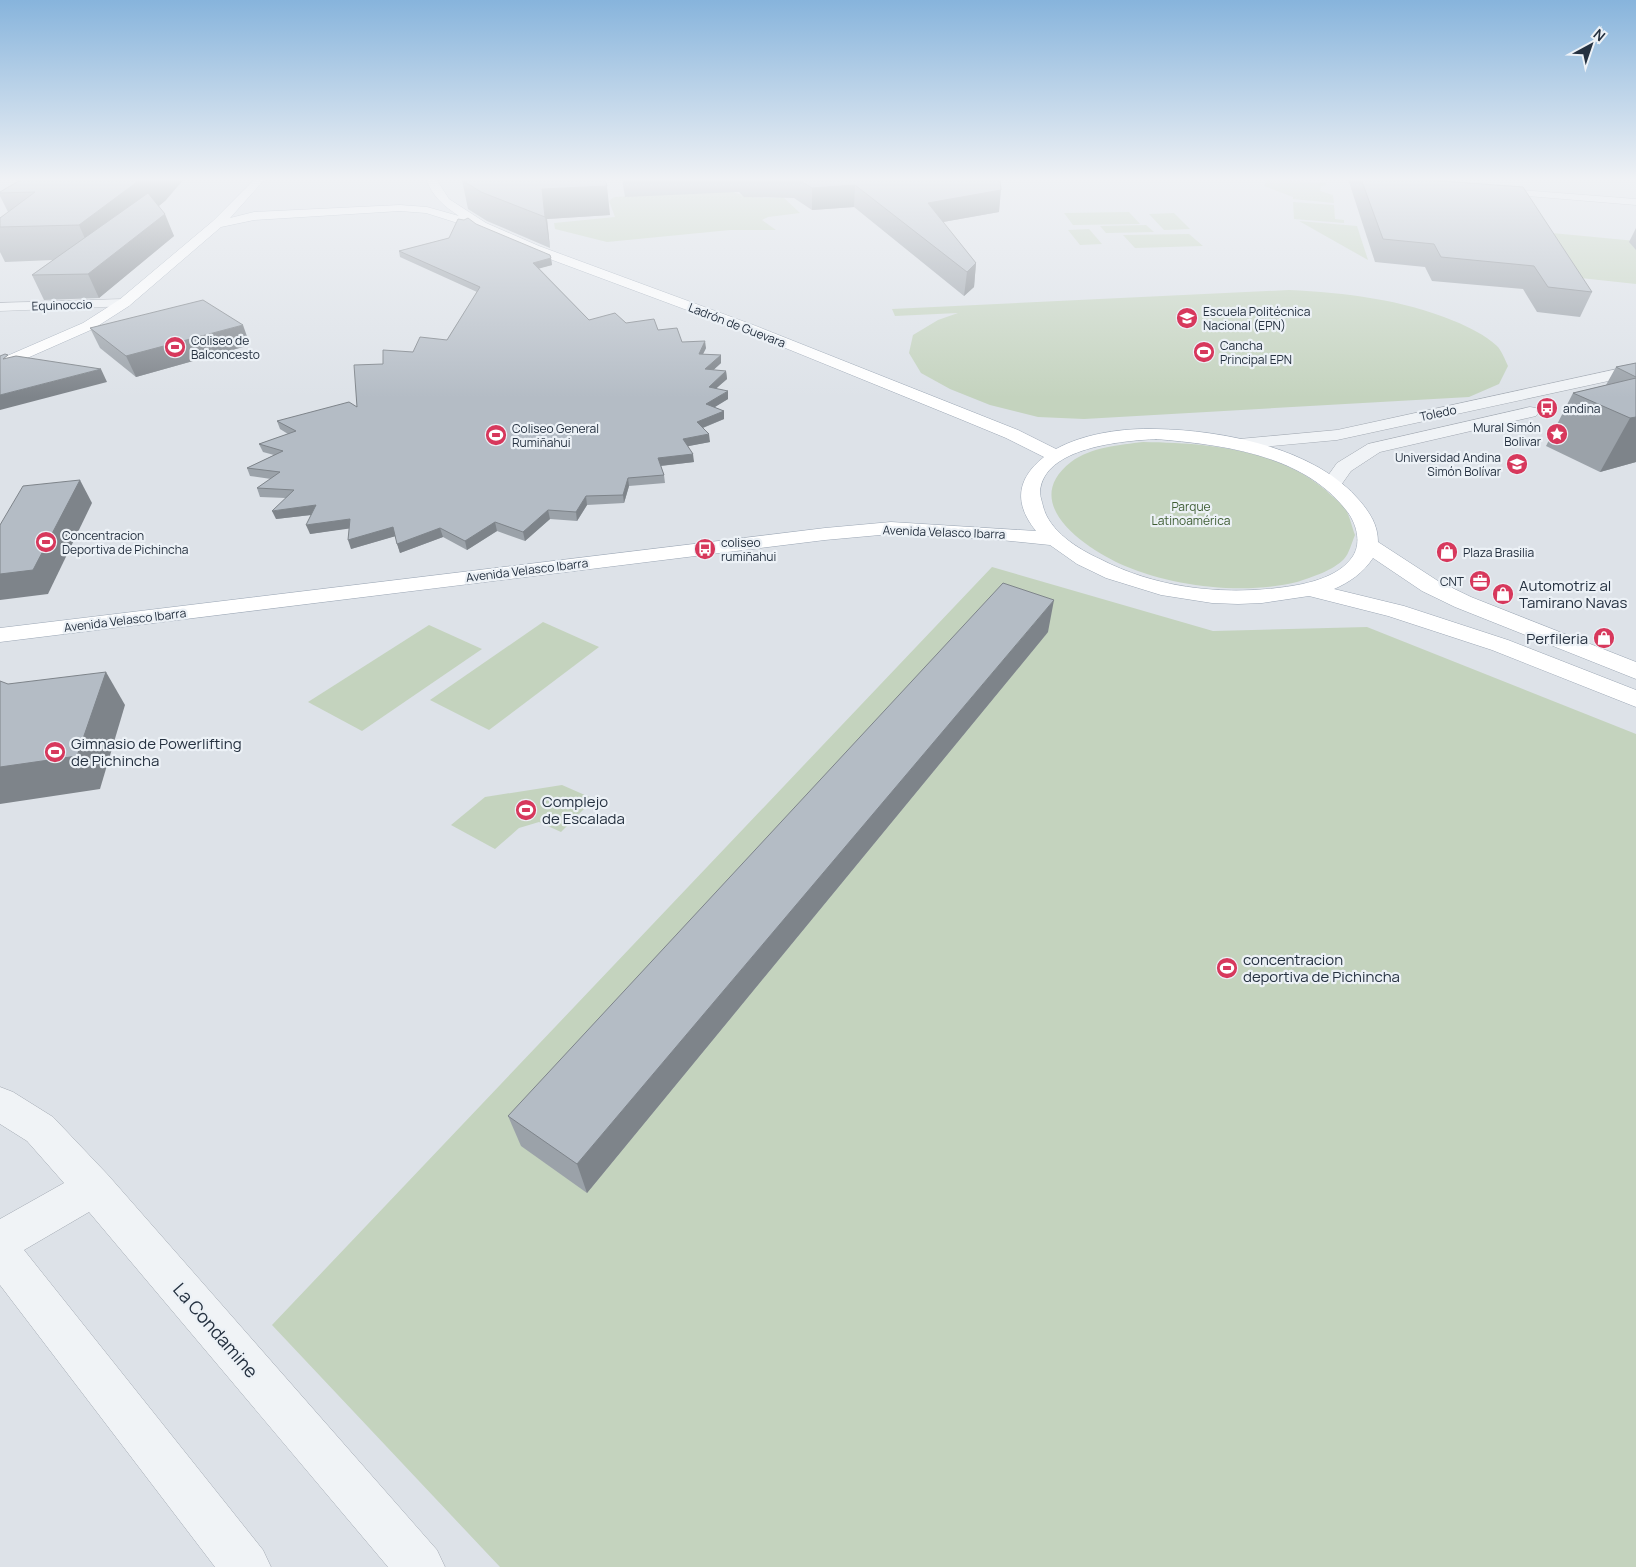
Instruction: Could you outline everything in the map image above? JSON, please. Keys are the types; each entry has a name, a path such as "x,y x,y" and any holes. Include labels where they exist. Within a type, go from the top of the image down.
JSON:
{"main road":[{"path":"0,364 88,326 124,303 184,252"},
{"name":"Ladrón de Guevara","path":"544,252 751,329 966,414 1056,456"},
{"path":"1156,434 1197,436 1239,444 1273,454 1297,464 1332,484 1353,503 1366,524 1368,545 1362,559 1349,572 1312,590 1260,598 1201,596 1143,584 1092,564 1055,539 1035,516 1030,493 1038,472 1056,456 1083,444 1117,436 1156,434"},
{"name":"Avenida Velasco Ibarra","path":"0,635 477,576 891,528 991,533 1055,539"},
{"path":"1368,545 1430,586 1463,602 1636,671"},
{"path":"0,653 350,609 477,576"},
{"path":"1312,590 1396,611 1500,645 1636,699"}],"street":[{"name":"Equinoccio","path":"0,307 124,303"},
{"name":"Toledo","path":"1239,444 1337,435 1636,370"},
{"name":"Toledo","path":"1332,484 1344,466 1374,448 1547,408"},
{"name":"La Condamine","path":"0,1104 40,1129 94,1188 420,1567"},
{"path":"0,1241 94,1188"},
{"path":"0,1252 246,1567"}],"green space":[{"path":"1354,252 1365,252 1368,260"},
{"path":"1542,252 1636,252 1636,284 1553,275"},
{"path":"1289,290 1373,298 1434,313 1487,338 1499,348 1508,366 1499,384 1469,397 1084,419 1038,417 990,405 950,389 921,373 909,353 913,335 938,320 958,313 895,316 892,309"},
{"name":"Parque Latinoamérica","path":"1143,442 1193,444 1244,452 1291,468 1313,480 1346,510 1355,535 1347,554 1340,563 1322,573 1297,582 1255,588 1210,587 1188,584 1145,573 1110,559 1077,537 1064,524 1055,509 1051,494 1056,478 1071,462 1079,457 1097,450"},
{"path":"992,567 1213,631 1367,627 1636,734 1636,1567 500,1567 272,1325"},
{"path":"543,622 599,647 489,730 430,700"},
{"path":"429,625 482,649 362,731 308,702"},
{"name":"Complejo de Escalada","path":"562,785 594,799 561,832 539,822 519,828 495,849 451,825 485,797"}],"building":[{"path":"64,252 116,252 88,274 32,275"},
{"name":"Coliseo General Rumiñahui","path":"402,252 543,252 550,255 551,258 533,263 589,320 615,313 626,323 654,319 658,330 677,328 682,342 705,341 699,354 721,355 705,369 726,371 709,387 728,391 706,404 724,411 697,422 709,434 683,439 693,454 658,458 664,475 628,478 623,495 586,496 576,512 548,510 523,532 495,522 465,541 440,528 397,544 393,527 348,540 350,519 306,525 316,505 272,511 294,490 257,488 280,472 247,468 283,451 259,444 296,431 277,421 349,402 357,407 354,365 383,364 383,350 413,352 420,337 447,340 480,287"},
{"path":"941,252 967,252 976,263 967,272"},
{"path":"1438,252 1566,252 1592,292 1548,287 1534,266 1441,257"},
{"path":"203,300 243,325 126,356 90,328"},
{"path":"8,355 3,359 16,356 101,369 0,395 0,356"},
{"path":"1636,363 1636,377 1616,367"},
{"path":"1636,378 1636,417 1630,418 1573,393"},
{"path":"80,480 33,570 0,574 0,525 23,486"},
{"path":"1003,583 1054,600 577,1164 508,1116"},
{"path":"106,672 77,756 0,767 0,681 8,684"}],"place":[{"name":"Escuela Politécnica Nacional (EPN)","path":"1187,318"},
{"name":"Coliseo de Balconcesto","path":"175,347"},
{"name":"Cancha Principal EPN","path":"1204,352"},
{"name":"andina","path":"1547,408"},
{"name":"Mural Simón Bolivar","path":"1557,434"},
{"name":"Coliseo General Rumiñahui","path":"496,435"},
{"name":"Universidad Andina Simón Bolívar","path":"1517,464"},
{"name":"Concentracion Deportiva de Pichincha","path":"46,542"},
{"name":"coliseo rumiñahui","path":"705,549"},
{"name":"Plaza Brasilia","path":"1447,552"},
{"name":"CNT","path":"1480,581"},
{"name":"Automotriz al Tamirano Navas","path":"1503,594"},
{"name":"Perfileria","path":"1604,638"},
{"name":"Gimnasio de Powerlifting de Pichincha","path":"55,752"},
{"name":"Complejo de Escalada","path":"526,810"},
{"name":"concentracion deportiva de Pichincha","path":"1227,968"}]}
